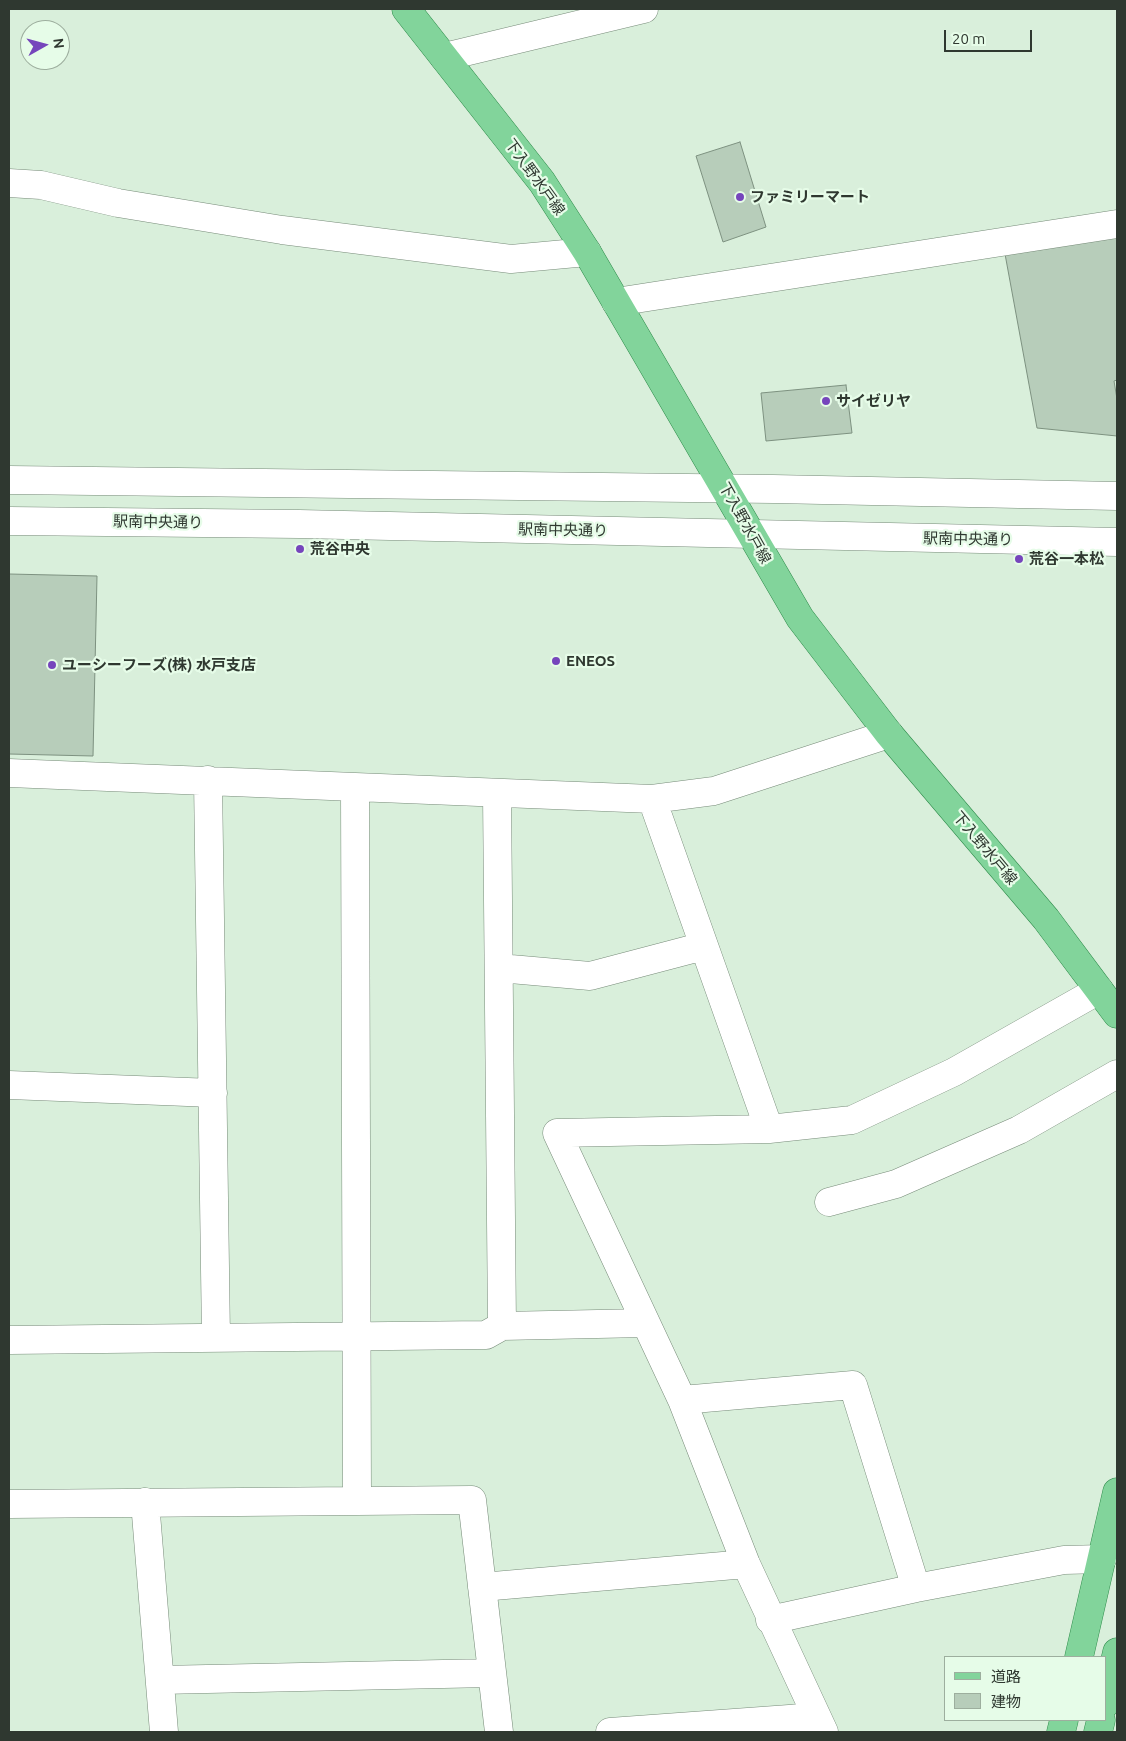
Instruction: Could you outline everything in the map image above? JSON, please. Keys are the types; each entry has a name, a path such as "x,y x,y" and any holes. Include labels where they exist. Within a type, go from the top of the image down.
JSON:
{"main road":[{"name":"下入野水戸線","path":"406,9 542,182 588,252 800,618 889,734 1046,919 1117,1014"},
{"path":"1079,1656 1117,1492"},
{"path":"1106,1700 1117,1652"}],"street":[{"path":"444,57 644,9"},
{"path":"9,183 41,185 118,204 282,230 511,259 588,252"},
{"path":"616,302 1117,224"},
{"path":"9,480 1117,496"},
{"name":"駅南中央通り","path":"9,521 299,524 1117,542"},
{"path":"9,773 208,780 355,789 652,799 714,791 889,734"},
{"path":"208,780 216,1338"},
{"path":"355,789 357,1500"},
{"path":"497,794 502,1326"},
{"path":"652,799 769,1130"},
{"path":"499,968 590,976 704,946"},
{"path":"610,1732 820,1725 770,1620 746,1564 682,1400 557,1133 769,1130 852,1120 954,1072 1099,990"},
{"path":"829,1202 896,1184 1019,1130 1117,1074"},
{"path":"9,1085 213,1093"},
{"path":"9,1340 486,1335 502,1326 645,1323"},
{"path":"682,1400 853,1385 916,1588"},
{"path":"9,1504 472,1500 490,1673 499,1732"},
{"path":"145,1502 164,1732"},
{"path":"770,1620 916,1588 1064,1560 1102,1559"},
{"path":"482,1587 746,1564"},
{"path":"160,1680 490,1673"}],"building":[{"path":"740,142 766,227 723,242 696,156"},
{"path":"1117,236 1117,380 1114,381 1117,399 1117,436 1037,428 1005,254"},
{"path":"846,385 852,433 766,441 761,393"},
{"name":"ユーシーフーズ(株) 水戸支店","path":"9,574 97,576 93,756 9,754"}],"place":[{"name":"ファミリーマート","path":"740,197"},
{"name":"サイゼリヤ","path":"826,401"},
{"name":"荒谷中央","path":"300,549"},
{"name":"荒谷一本松","path":"1019,559"},
{"name":"ENEOS","path":"556,661"},
{"name":"ユーシーフーズ(株) 水戸支店","path":"52,665"}]}
